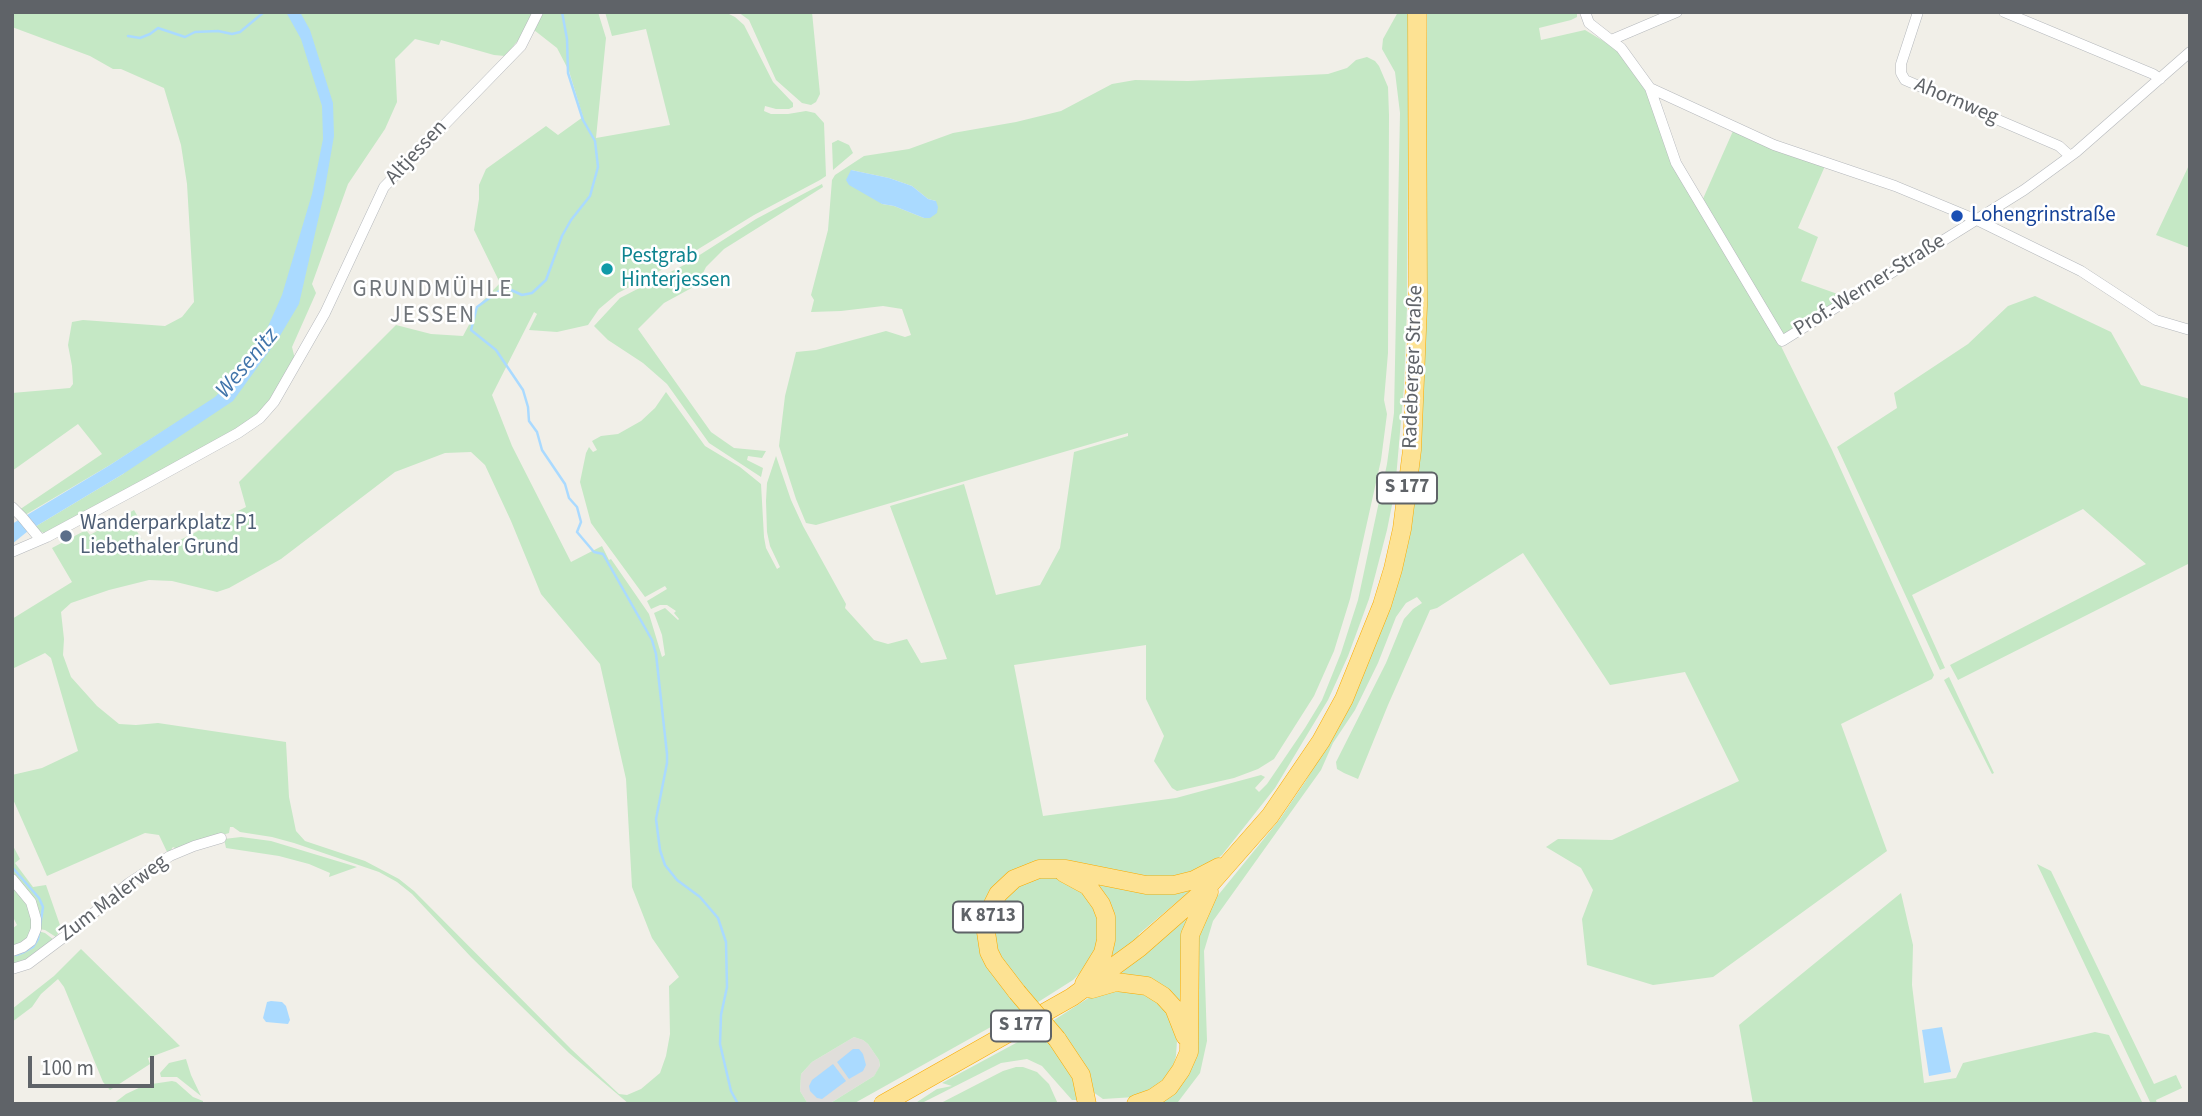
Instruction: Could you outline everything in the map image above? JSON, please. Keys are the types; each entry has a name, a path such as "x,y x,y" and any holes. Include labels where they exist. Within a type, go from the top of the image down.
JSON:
{"highway":[{"name":"Radeberger Straße","path":"1236,855 1293,784 1334,718 1382,605 1402,528 1412,450 1416,386 1417,12"},
{"path":"1050,869 1083,871 1146,885 1174,885 1207,874 1236,855"},
{"name":"S 177","path":"883,1104 1072,996 1139,948 1180,913 1236,855"},
{"path":"1050,869 1088,886 1101,904 1106,917 1103,953 1086,981 1072,996"},
{"name":"K 8713","path":"1050,869 1021,875 1005,886 993,904 986,923 989,953 998,970 1067,1051 1081,1075 1087,1104"},
{"path":"1136,1104 1153,1098 1169,1087 1186,1060 1190,1042 1190,935 1205,899 1222,871"},
{"path":"1072,996 1116,982 1147,986 1163,996 1174,1008 1185,1037 1186,1060"}],"street":[{"name":"Altjessen","path":"12,552 194,457 260,418 274,402 325,313 384,187 521,46 538,12"},
{"path":"1585,12 1589,23 1621,48 1650,89 1774,145 1895,186 1977,220 2081,271 2156,320 2190,330"},
{"path":"1611,40 1677,12"},
{"name":"Ahornweg","path":"1918,12 1901,64 1901,73 1906,80 2053,142 2070,156"},
{"path":"2004,12 2160,79"},
{"name":"Prof.-Werner-Straße","path":"1650,89 1676,163 1782,341 2024,190 2070,156 2190,51"},
{"path":"12,507 40,539"},
{"name":"Zum Malerweg","path":"12,969 28,964 129,883 162,861 194,846 221,838"},
{"path":"12,879 31,902 36,929 31,940 12,951"}],"shaded area":[{"path":"854,1037 868,1044 879,1060 880,1067 874,1076 829,1104 808,1104 800,1091 801,1074 812,1062"}],"green space":[{"path":"12,12 534,12 520,38 505,56 441,40 439,45 415,39 395,59 397,102 385,129 348,184 312,284 316,293 292,347 295,359 271,400 258,415 237,429 44,533 33,528 123,474 176,423 25,515 19,510 102,454 78,424 12,471 12,393 70,388 73,384 68,345 72,322 83,320 165,326 182,317 194,302 187,184 181,145 164,88 121,69 113,69 90,56 12,27"},
{"path":"541,12 598,12 606,38 596,138 670,125 646,29 612,36 605,12 725,12 735,17 744,25 773,82 793,103 793,107 789,109 765,106 764,111 771,114 788,114 806,111 815,113 824,123 826,176 618,293 599,309 588,325 557,332 529,330 537,314 534,312 492,395 512,446 571,562 602,546 609,560 611,559 649,614 662,657 665,655 662,635 654,613 665,608 679,619 674,613 676,611 667,605 651,609 647,601 667,589 665,586 645,597 591,523 580,482 589,447 593,452 597,450 592,441 601,436 618,434 641,421 655,408 666,392 705,446 740,467 761,484 766,548 777,569 780,567 767,532 766,501 767,483 776,456 791,500 846,604 845,608 874,640 888,644 907,639 921,663 947,659 890,506 964,484 996,595 1040,585 1060,548 1074,452 1128,436 1128,433 816,525 806,523 779,446 785,396 796,352 816,350 886,331 905,337 911,335 902,309 883,306 811,312 814,300 811,295 828,230 832,180 835,175 864,156 909,149 953,133 1061,111 1112,84 1135,80 1188,81 1328,74 1367,57 1379,66 1388,87 1389,115 1388,353 1384,400 1387,414 1381,460 1350,599 1334,651 1314,696 1274,759 1258,769 1234,778 1177,791 1172,788 1154,761 1164,736 1146,699 1146,645 1014,665 1043,816 1176,798 1261,775 1265,777 1255,788 1259,792 1322,700 1358,600 1387,464 1394,413 1400,113 1395,72 1382,49 1383,39 1398,12 1409,12 1407,307 1404,386 1395,490 1369,599 1328,700 1275,788 1222,855 1204,870 1161,881 1031,866 983,917 1023,1009 853,1104 829,1104 874,1076 880,1066 868,1044 854,1037 812,1062 801,1074 800,1091 808,1104 629,1104 569,1053 471,957 412,894 379,872 294,843 240,832 230,827 229,833 177,849 173,847 168,854 159,835 145,833 47,876 12,797 12,775 42,768 78,751 51,658 45,653 12,669 12,619 72,582 52,548 86,530 90,535 134,510 138,517 131,521 146,547 180,540 246,507 239,482 396,325 431,334 463,336 480,304 500,283 474,230 479,185 486,169 546,126 558,135 583,117 569,71 557,48 534,30","holes":["851,170 912,186 928,199 936,201 924,218 882,204","471,452 485,465 541,594 600,664 626,779 632,887 652,938 679,977 669,986 670,1034 660,1073 641,1089 627,1095 619,1094 571,1049 399,879 365,861 305,841 296,831 289,797 286,742 158,723 119,724 97,706 71,677 63,655 61,612 71,603 149,580 172,581 217,592 229,588 281,559 395,472 445,453"]},
{"path":"738,12 812,12 820,94 816,102 811,105 802,103 776,80 749,20"},
{"path":"1427,12 1577,12 1577,17 1571,20 1539,28 1541,40 1585,30 1615,48 1646,88 1674,164 1777,338 1832,450 1934,675 1932,679 1841,724 1887,851 1713,977 1653,985 1587,965 1582,919 1593,890 1581,868 1546,847 1558,839 1612,840 1739,781 1685,672 1610,685 1523,553 1430,610 1358,779 1337,769 1336,762 1386,663 1404,619 1422,603 1417,597 1406,603 1396,617 1355,710 1333,743 1321,770 1213,921 1204,951 1207,1041 1200,1073 1178,1102 1158,1104 1182,1083 1193,963 1202,915 1280,819 1305,782 1350,706 1390,606 1419,449 1424,385"},
{"path":"1733,131 1825,166 1798,228 1818,237 1801,281 1846,297 1784,336 1702,201"},
{"path":"838,140 849,145 853,153 833,170 832,143"},
{"path":"2190,163 2190,248 2156,235"},
{"path":"822,184 823,187 724,249 706,267 697,285 664,303 638,329 711,432 734,448 766,451 762,458 748,456 747,460 763,468 761,477 709,443 667,384 643,363 608,340 594,326 620,298 684,265 756,219"},
{"path":"2035,296 2111,332 2141,385 2190,399 2190,563 1958,680 1950,665 2146,564 2083,509 1912,595 1945,668 1940,670 1837,447 1897,408 1894,393 1968,344 2008,306"},
{"path":"1949,677 1994,773 1992,774 1944,680"},
{"path":"241,837 271,841 357,867 329,877 330,873 309,864 279,856 226,848 224,839"},
{"path":"12,844 20,859 15,863 33,887 46,885 61,928 56,937 39,929 34,899 12,873"},
{"path":"2037,864 2051,871 2154,1084 2176,1075 2182,1088 2156,1100 2157,1104 2151,1104"},
{"path":"1082,875 1191,890 1139,934 1137,943 1099,971 1112,942"},
{"path":"1036,876 1059,876 1082,889 1096,909 1101,939 1084,969 1073,980 1035,1004 1010,974 995,946 994,921 1007,893"},
{"path":"12,883 23,895 32,914 28,939 12,948 12,929 17,925 12,915"},
{"path":"1901,893 1913,945 1912,985 1924,1083 1956,1078 1963,1063 2095,1032 2109,1035 2143,1104 1753,1104 1739,1025"},
{"path":"1192,910 1182,1012 1112,978"},
{"path":"38,931 54,940 26,960 12,965 12,954"},
{"path":"81,949 180,1046 148,1058 150,1064 110,1090 103,1082 64,987 58,979 41,994 32,1007 12,1022 12,1009 54,976"},
{"path":"1112,989 1140,990 1155,998 1168,1012 1177,1041 1172,1070 1149,1092 1135,1097 1103,1099 1093,1092 1051,1022 1090,997"},
{"path":"1040,1030 1075,1075 1079,1100 1072,1100 1042,1066 1027,1059 1001,1063 920,1104 914,1104 937,1089 952,1086 942,1083"},
{"path":"186,1059 201,1096 177,1077 161,1077 160,1073 169,1063"},
{"path":"1016,1067 1037,1072 1049,1084 1058,1104 939,1104 1003,1071"},
{"path":"172,1081 203,1101 203,1104 113,1104 145,1085"}],"water":[{"name":"Wesenitz","path":"286,12 300,12 310,30 333,103 334,136 299,304 278,339 233,401 123,474 28,531 12,544 12,524 215,397 233,379 266,331 282,295 312,194 323,139 322,106 301,39"},
{"path":"851,170 912,186 928,199 936,201 937,213 930,218 924,218 882,204 849,185 846,180"},
{"path":"267,1002 282,1002 286,1006 290,1020 288,1024 266,1022 263,1018"},
{"path":"1942,1027 1951,1072 1929,1076 1922,1030"},
{"path":"853,1049 859,1049 866,1065 863,1071 849,1079 837,1062"},
{"path":"833,1064 846,1081 822,1099 817,1098 809,1086 812,1080"}],"waterway":[{"path":"128,36 140,38 158,28 185,37 195,32 218,31 232,34 240,32 264,12"},
{"path":"562,12 567,39 568,73 583,120 595,141 598,167 590,196 562,236 546,280 532,293 522,295 502,289 477,307 471,330 496,350 523,390 529,421 537,432 542,450 565,484 569,498 577,507 581,522 577,532 594,552 603,554 652,640 656,654 667,754 656,819 660,850 665,865 677,880 700,897 718,918 726,942 727,987 721,1015 720,1044 731,1091 738,1104"},
{"path":"12,867 39,898 43,907 38,939 33,947 16,955"}],"place":[{"name":"Lohengrinstraße","path":"1957,216"},
{"name":"Pestgrab Hinterjessen","path":"607,269"},
{"name":"Wanderparkplatz P1 Liebethaler Grund","path":"66,536"}],"district":[{"name":"GRUNDMÜHLE JESSEN","path":"433,304"}]}
